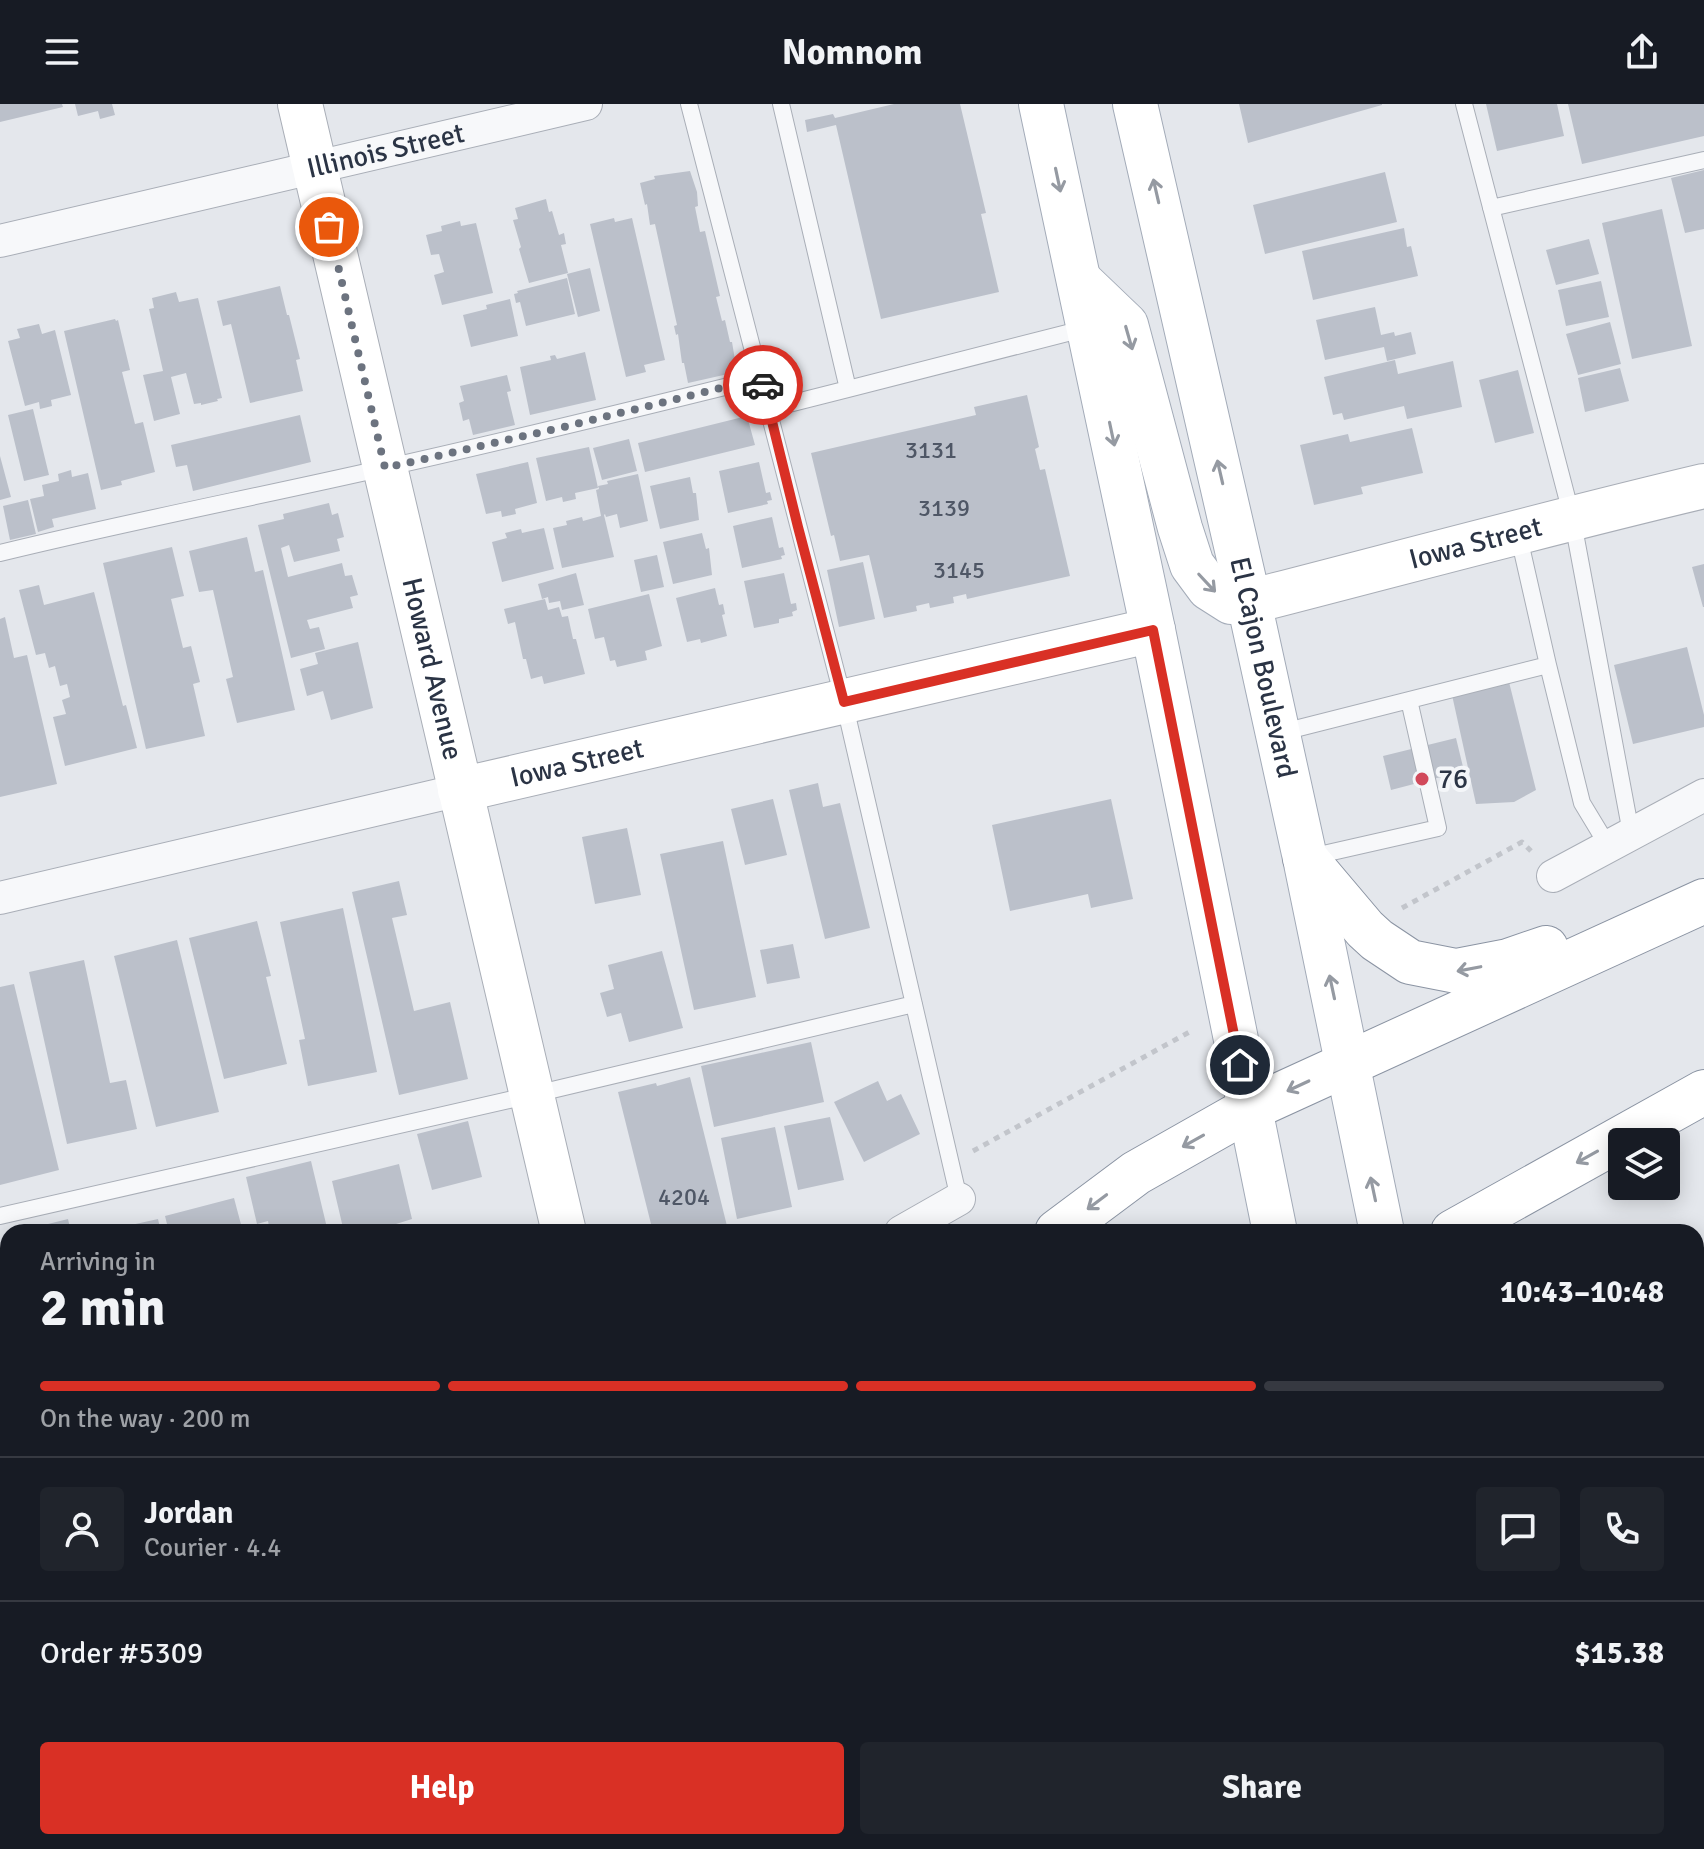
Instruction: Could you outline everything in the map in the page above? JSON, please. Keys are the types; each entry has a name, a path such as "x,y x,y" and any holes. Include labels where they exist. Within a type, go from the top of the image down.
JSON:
{"main road":[{"name":"Howard Avenue","path":"300,104 562,1224"},
{"path":"1041,104 1153,630 1272,1216"},
{"name":"El Cajon Boulevard","path":"1135,104 1249,602 1380,1224"},
{"path":"1079,280 1126,325 1192,565 1209,588 1231,602 1249,602"},
{"name":"Iowa Street","path":"1249,602 1572,517 1704,486"},
{"name":"Iowa Street","path":"460,790 1153,630"},
{"path":"1305,858 1377,940 1410,962 1456,971 1508,961 1704,898"},
{"path":"1068,1224 1136,1173 1249,1109 1704,898"},
{"path":"1467,1224 1704,1092"}],"street":[{"name":"Illinois Street","path":"0,241 586,104"},
{"name":"Iowa Street","path":"0,898 460,790"},
{"path":"1553,876 1704,795"},
{"path":"915,1224 959,1199"}],"lane":[{"path":"689,104 844,702 959,1199"},
{"path":"781,104 848,389"},
{"path":"1464,104 1572,517 1620,840"},
{"path":"1491,208 1704,160"},
{"path":"769,409 1090,327"},
{"path":"0,553 568,426 761,378"},
{"path":"1518,533 1582,803 1620,840"},
{"path":"1277,734 1548,665"},
{"path":"1305,858 1438,828 1409,700"},
{"path":"0,1216 914,1004"}],"path":[{"path":"1395,912 1522,842 1553,876"},
{"path":"951,1163 1193,1030"}],"building":[{"path":"0,104 62,104 63,107 0,122"},
{"path":"75,104 112,104 115,115 100,119 98,111 78,116"},
{"path":"894,104 960,104 986,213 981,214 999,292 881,319 836,125 807,132 805,120 833,114 835,118"},
{"path":"1239,104 1382,104 1382,105 1248,143"},
{"path":"1486,104 1557,104 1564,136 1497,151"},
{"path":"1568,104 1704,104 1704,136 1582,164"},
{"path":"1704,170 1704,229 1685,233 1671,178"},
{"path":"690,171 697,192 698,206 695,207 700,232 705,231 720,296 716,297 732,342 737,372 688,383 655,224 650,225 640,183 655,179 654,176"},
{"path":"1385,172 1397,222 1265,254 1253,205"},
{"path":"546,199 559,235 564,233 566,244 561,245 568,273 529,283 513,220 518,219 515,208"},
{"path":"1662,209 1692,346 1632,359 1602,223"},
{"path":"614,218 615,222 632,218 665,360 644,365 646,372 626,377 590,224"},
{"path":"460,221 461,226 476,223 493,293 442,305 434,275 444,272 439,254 431,255 426,235 442,231 441,226"},
{"path":"1404,228 1407,247 1411,246 1418,276 1313,300 1302,251"},
{"path":"1589,239 1599,274 1556,285 1546,250"},
{"path":"590,268 600,311 578,317 567,274"},
{"path":"567,278 575,314 526,326 520,302 516,303 514,294"},
{"path":"1601,281 1609,317 1566,326 1558,290"},
{"path":"280,286 300,359 296,360 303,391 250,403 231,324 223,326 217,301"},
{"path":"176,292 179,302 198,298 222,398 201,405 194,404 186,373 171,377 180,414 154,421 143,375 163,371 149,309 154,308 152,298"},
{"path":"510,299 518,336 471,347 463,315"},
{"path":"1375,307 1381,335 1411,332 1416,354 1387,361 1384,347 1325,360 1316,320"},
{"path":"118,320 130,370 122,372 135,424 143,422 155,472 101,490 64,331"},
{"path":"1610,322 1621,364 1578,375 1566,334"},
{"path":"39,324 42,334 55,330 71,395 51,400 52,406 40,409 39,402 25,406 8,341 20,338 17,329"},
{"path":"585,352 596,400 530,415 520,367 551,360 550,356 555,355 557,359"},
{"path":"1395,360 1398,374 1453,361 1462,407 1407,419 1404,406 1344,420 1342,413 1333,415 1324,377"},
{"path":"1620,368 1629,401 1585,412 1578,378"},
{"path":"1518,370 1534,433 1495,443 1479,380"},
{"path":"507,375 511,391 507,392 515,425 473,435 469,419 463,421 459,403 464,401 460,386"},
{"path":"1027,395 1039,447 1035,449 1040,470 1045,469 1070,576 967,599 966,594 953,597 954,603 930,608 929,603 916,606 917,611 884,618 869,555 840,561 811,453 976,415 974,407"},
{"path":"33,409 49,475 24,481 8,415"},
{"path":"300,415 311,462 193,491 187,465 176,467 171,445"},
{"path":"747,416 755,445 645,472 638,443"},
{"path":"1412,428 1423,473 1361,487 1363,494 1314,505 1300,445 1348,434 1350,442"},
{"path":"629,439 637,471 602,480 593,448"},
{"path":"589,447 598,488 575,493 576,499 563,502 562,497 546,501 536,458"},
{"path":"0,456 11,497 0,500"},
{"path":"528,462 537,503 515,509 516,514 502,517 501,511 486,514 476,474"},
{"path":"759,462 766,493 770,492 772,500 767,501 768,504 728,513 719,471"},
{"path":"71,470 72,477 88,473 96,509 52,519 54,527 38,532 30,499 44,496 42,485 59,481 58,474"},
{"path":"638,474 648,521 620,528 617,514 606,517 605,514 614,557 562,568 553,528 582,517 583,521 601,516 598,486"},
{"path":"690,477 693,493 696,493 699,520 660,529 650,486"},
{"path":"28,500 36,534 10,540 3,506"},
{"path":"329,503 332,515 338,513 344,537 337,539 340,551 294,562 289,545 281,548 288,577 342,563 345,576 352,575 358,595 350,597 353,608 307,620 310,629 319,627 325,649 291,658 258,525 284,519 283,514"},
{"path":"772,517 779,548 783,547 785,555 781,556 782,559 742,568 733,526"},
{"path":"544,528 554,569 502,582 492,542 507,538 505,533"},
{"path":"702,533 706,549 709,548 712,575 673,584 663,542"},
{"path":"247,537 255,572 263,570 295,710 237,723 226,679 233,677 213,590 199,592 189,551"},
{"path":"172,547 184,596 171,599 183,648 191,646 200,682 193,684 205,736 146,749 103,563"},
{"path":"657,555 664,587 641,592 634,560"},
{"path":"863,562 875,619 839,627 827,570"},
{"path":"1704,564 1704,607 1703,607 1692,567"},
{"path":"576,573 584,605 562,610 560,601 549,603 548,597 542,599 538,584"},
{"path":"784,573 791,604 796,603 797,610 792,612 793,616 779,619 779,623 754,628 744,581"},
{"path":"39,585 44,605 94,592 137,748 65,766 53,717 66,714 62,700 70,697 67,684 60,686 55,666 49,668 45,653 36,655 19,590"},
{"path":"715,588 719,605 723,604 727,636 701,643 700,639 687,642 676,598"},
{"path":"649,594 662,646 645,651 647,660 617,667 615,660 610,661 604,637 595,639 588,609"},
{"path":"545,599 548,610 559,607 562,617 568,616 585,674 544,684 542,676 531,679 515,622 508,624 504,609"},
{"path":"5,617 14,658 27,655 57,784 0,797 0,619"},
{"path":"358,642 373,708 331,720 323,691 307,696 300,669 318,664 315,653"},
{"path":"1687,647 1704,715 1704,727 1633,744 1614,665"},
{"path":"1509,682 1536,790 1514,802 1476,804 1452,695"},
{"path":"1456,738 1464,771 1391,790 1383,756"},
{"path":"818,783 823,807 840,803 870,928 825,939 789,790"},
{"path":"773,799 787,855 745,865 731,809"},
{"path":"1111,799 1133,899 1091,908 1088,894 1010,911 992,825"},
{"path":"627,828 641,895 595,904 582,837"},
{"path":"723,841 756,997 694,1010 660,854"},
{"path":"399,881 407,915 392,918 414,1011 450,1002 468,1079 399,1095 352,892"},
{"path":"343,908 377,1072 308,1086 299,1040 305,1039 280,922"},
{"path":"257,921 271,976 266,977 287,1064 224,1079 189,938"},
{"path":"177,940 219,1112 156,1127 114,956"},
{"path":"793,944 800,978 767,984 760,950"},
{"path":"662,951 683,1028 629,1042 621,1013 607,1017 600,993 614,989 608,965"},
{"path":"84,960 110,1083 126,1080 137,1129 67,1144 29,972"},
{"path":"14,984 59,1170 0,1185 0,987"},
{"path":"811,1042 824,1102 714,1127 701,1066"},
{"path":"690,1077 727,1224 651,1224 618,1092 656,1083 657,1086"},
{"path":"878,1081 887,1101 901,1094 920,1134 864,1162 834,1102"},
{"path":"830,1117 844,1180 798,1190 784,1126"},
{"path":"468,1121 482,1177 432,1190 417,1134"},
{"path":"775,1127 792,1207 737,1219 721,1138"},
{"path":"311,1161 326,1224 269,1224 268,1221 257,1224 246,1177"},
{"path":"399,1164 412,1219 396,1224 342,1224 332,1181"},
{"path":"234,1198 241,1224 167,1224 165,1216"},
{"path":"68,1219 69,1224 48,1224"},
{"path":"158,1219 159,1224 136,1224"}],"way so far":[{"path":"329,227 385,468 761,378 763,385"}],"place":[{"name":"76","path":"1422,779"}],"route":[{"path":"763,385 844,702 1153,630 1240,1065"}]}
